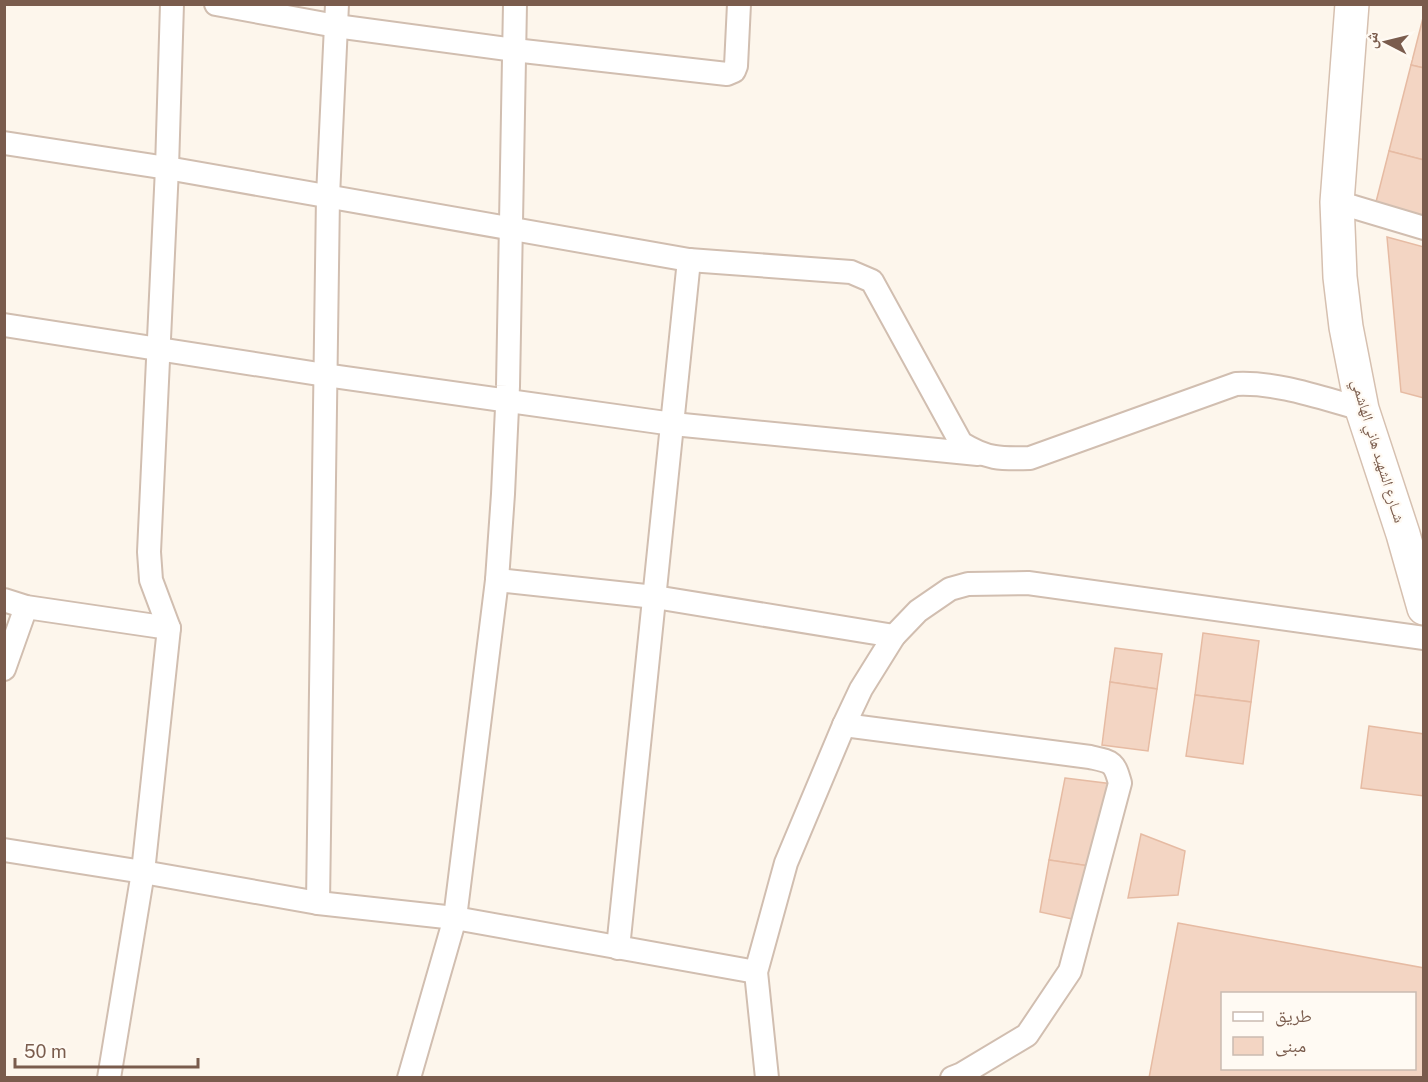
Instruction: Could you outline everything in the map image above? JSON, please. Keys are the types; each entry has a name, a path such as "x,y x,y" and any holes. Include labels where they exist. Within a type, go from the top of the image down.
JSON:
{"street":[{"path":"108,1077 143,872 169,628 149,565 172,4"},
{"path":"216,4 336,15 514,50 727,74 734,71 736,66 739,4"},
{"path":"409,1077 455,918 497,580 507,400 515,4"},
{"name":"شــارع الشهيد هاني الهاشمي","path":"1352,4 1337,202 1340,276 1346,327 1362,409 1403,534 1424,608"},
{"path":"318,903 328,196 336,15"},
{"path":"4,143 167,168 689,260 851,272 872,281 961,443 978,454"},
{"path":"1337,202 1424,228"},
{"path":"618,948 689,260"},
{"path":"4,325 325,375 673,424 978,454 999,459 1030,458 1236,384 1282,388 1362,409"},
{"path":"497,580 655,597 894,636"},
{"path":"767,1077 756,972 786,863 861,689 894,636 918,611 950,589 968,584 993,582 1028,583 1424,638"},
{"path":"4,669 15,603 169,628"},
{"path":"844,725 1090,757 1109,761 1116,767 1120,783 1070,971 1027,1035 962,1074 952,1077"},
{"path":"4,850 318,903 455,918 756,972"}],"building":[{"path":"1424,14 1424,68 1411,65"},
{"path":"1411,65 1424,68 1424,160 1389,151"},
{"path":"1389,151 1424,160 1424,216 1376,202"},
{"path":"1387,237 1424,247 1424,398 1401,392"},
{"path":"1203,633 1259,641 1251,702 1195,695"},
{"path":"1115,648 1162,654 1157,689 1110,682"},
{"path":"1110,682 1157,689 1148,751 1102,745"},
{"path":"1195,695 1251,702 1243,764 1186,756"},
{"path":"1369,726 1424,734 1424,796 1361,788"},
{"path":"1065,778 1121,785 1103,868 1049,860"},
{"path":"1141,834 1185,851 1178,895 1128,898"},
{"path":"1049,860 1103,868 1091,923 1040,912"},
{"path":"1178,923 1424,968 1424,1078 1149,1078"}]}
